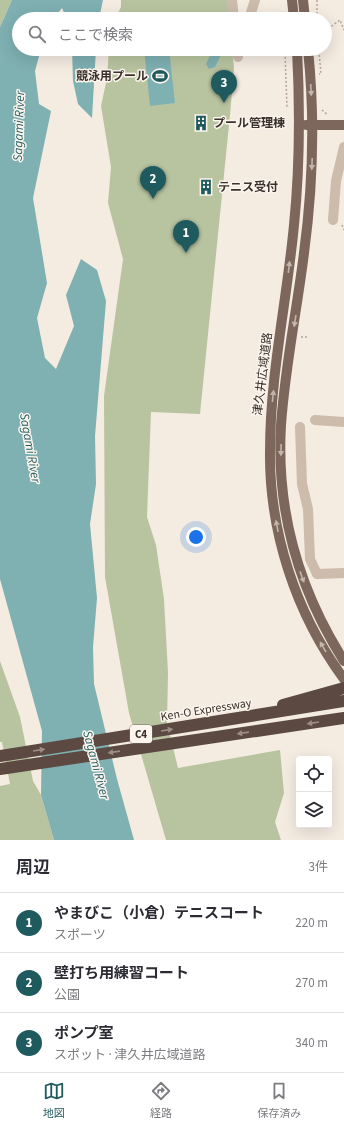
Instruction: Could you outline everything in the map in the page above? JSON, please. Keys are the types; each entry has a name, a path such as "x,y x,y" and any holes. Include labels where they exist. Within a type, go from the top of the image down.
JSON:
{"highway":[{"path":"284,708 340,689"},
{"path":"284,708 344,701"},
{"name":"Ken-O Expressway","path":"0,756 224,721 284,708"},
{"name":"C4","path":"0,769 344,718"}],"main road":[{"path":"292,0 293,12"},
{"path":"303,0 304,12"},
{"name":"津久井広域道路","path":"297,56 299,125 295,221 271,413 270,452 272,490 282,547 295,590 316,636 344,679"},
{"name":"津久井広域道路","path":"309,56 312,125 308,217 284,392 281,425 281,470 287,520 301,575 323,626 344,661"},
{"path":"299,125 344,124"}],"street":[{"path":"232,0 233,12"},
{"path":"251,12 255,0"},
{"path":"333,220 336,181 344,147"},
{"path":"315,420 344,422"},
{"path":"300,427 302,484 308,509 310,559 317,574 344,573"}],"path":[{"path":"317,0 317,12"},
{"path":"332,26 340,20 344,30"},
{"path":"285,56 287,107"},
{"path":"320,56 322,74"},
{"path":"299,336 308,337"}],"green space":[{"path":"0,0 12,0 0,27"},
{"path":"121,0 228,0 229,12 118,12 121,7"},
{"path":"109,56 233,56 234,67 230,115 200,414 151,412 147,517 156,545 164,599 168,673 167,723 178,768 280,750 284,793 275,822 281,840 166,840 129,713 105,577 104,396 123,259 108,203 111,167 101,106 107,78"},
{"path":"0,661 20,717 33,781 41,795 54,840 0,840 0,786 10,784 2,742 0,742"}],"water":[{"name":"Sagami River","path":"12,0 103,0 100,12 64,12 62,8 59,12 12,12 12,56 39,56 35,71 39,104 51,111 33,198 47,283 37,318 45,358 56,369 74,326 66,295 81,259 97,270 106,301 95,436 96,484 90,524 97,598 93,647 94,684 117,779 134,840 54,840 41,795 42,731 0,579 0,27"},
{"path":"72,56 96,56 92,118 78,104 73,81"},
{"name":"競泳用プール","path":"145,56 170,56 175,103 150,106"},
{"path":"210,56 220,56 215,67 209,69 206,64"}],"place":[{"name":"競泳用プール","path":"160,76"},
{"name":"ポンプ室","path":"224,103"},
{"name":"プール管理棟","path":"201,123"},
{"name":"テニス受付","path":"206,187"},
{"name":"壁打ち用練習コート","path":"153,199"},
{"name":"やまびこ（小倉）テニスコート","path":"186,253"}]}
